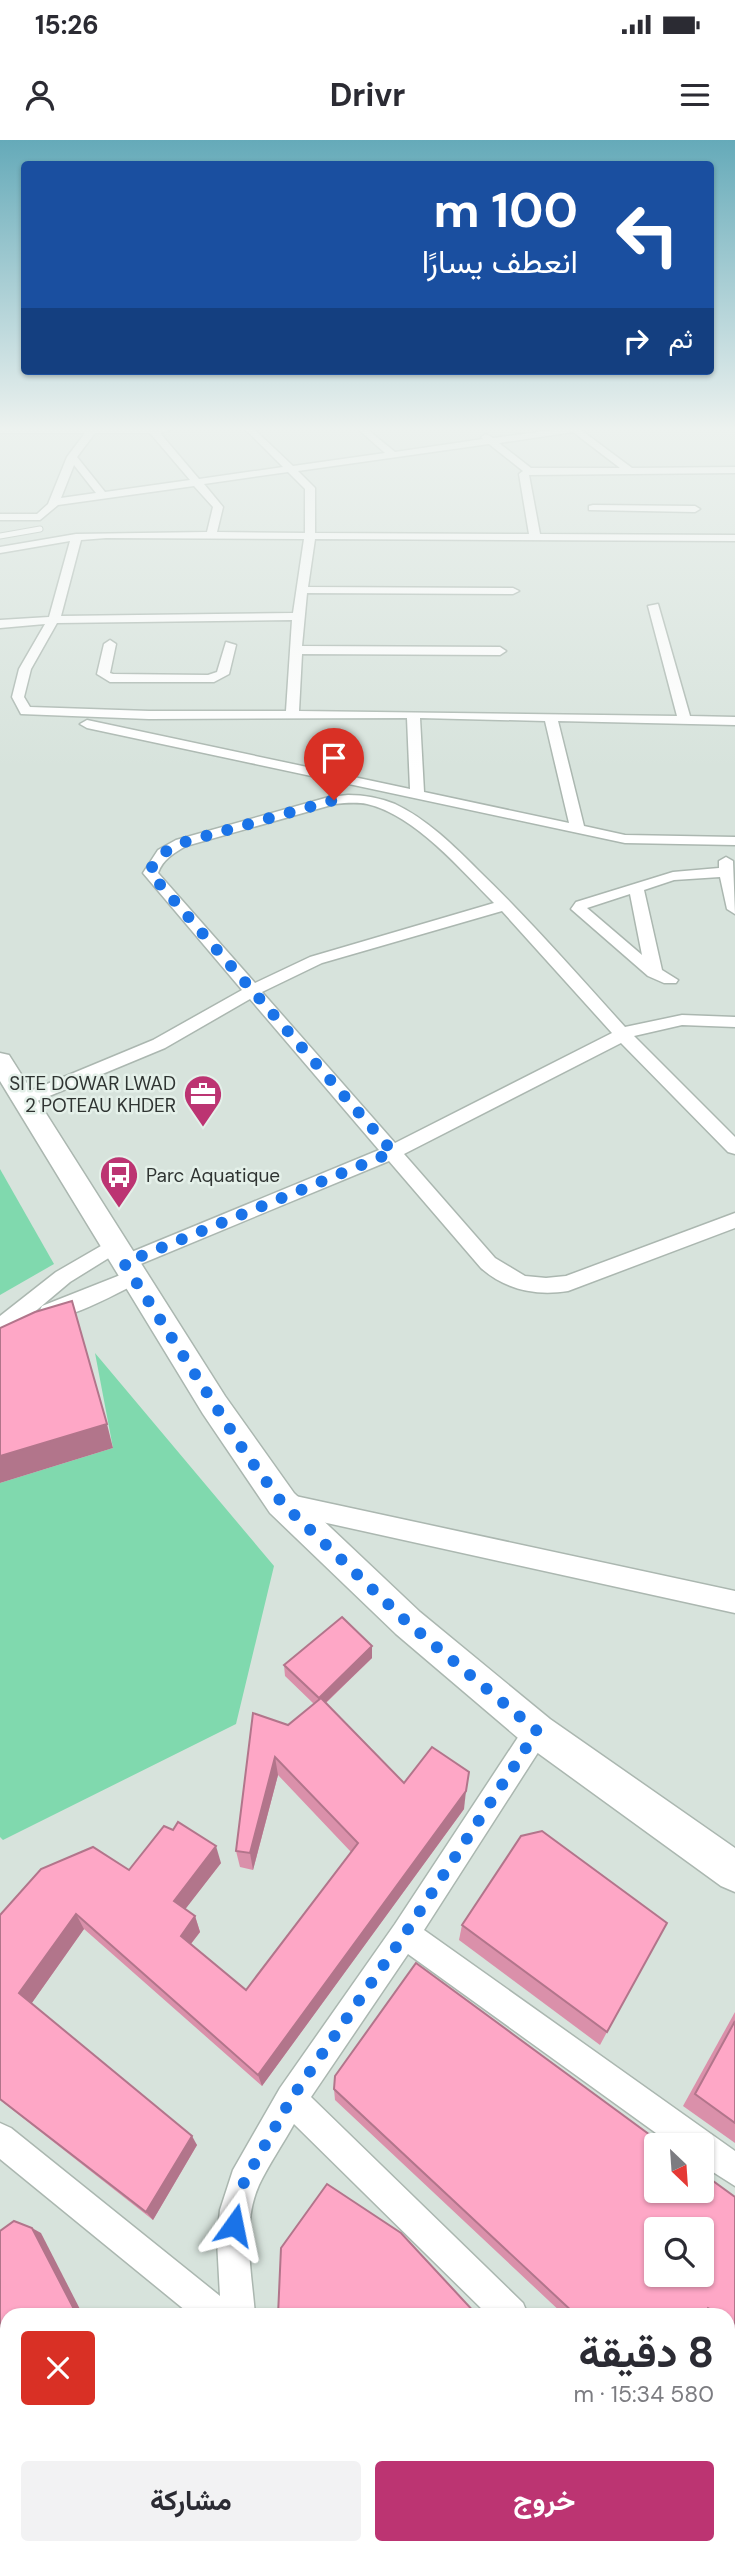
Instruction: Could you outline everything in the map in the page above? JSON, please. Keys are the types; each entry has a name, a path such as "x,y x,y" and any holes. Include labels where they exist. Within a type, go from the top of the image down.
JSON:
{"main road":[{"path":"0,1061 123,1262 246,1454 282,1503 408,1623 537,1731 735,1872"}],"street":[{"path":"0,550 37,543"},
{"path":"74,543 54,619 20,682 18,697 26,711 625,839 735,842"},
{"path":"292,713 298,616 309,543"},
{"path":"302,590 513,591"},
{"path":"654,606 685,720"},
{"path":"0,624 54,619 298,616"},
{"path":"110,644 104,676 153,697 292,713 735,721"},
{"path":"26,711 153,697 217,677 223,674 230,645"},
{"path":"296,650 500,651"},
{"path":"413,714 417,796"},
{"path":"551,717 577,827"},
{"path":"735,1148 622,1034 505,905 404,814 373,801 334,800 190,839 163,853 152,867 150,873 153,880 488,1263 506,1277 530,1285 556,1286 735,1220"},
{"path":"735,842 725,849 726,872 735,909"},
{"path":"636,887 662,977 579,909 581,905 636,887 673,876 726,872"},
{"path":"24,1100 159,1044 252,991 316,960 505,905"},
{"path":"6,1322 63,1277 123,1262 393,1152 636,1028 682,1020 735,1022"},
{"path":"6,1322 57,1310 123,1262"},
{"path":"282,1503 735,1602"},
{"path":"238,2308 233,2240 236,2210 244,2182 291,2099 405,1934 537,1731"},
{"path":"405,1934 683,2133"},
{"path":"291,2099 504,2308"},
{"path":"0,2139 208,2308"},
{"path":"714,2155 735,2170"}],"green space":[{"path":"0,1169 54,1264 0,1295"},
{"path":"95,1353 274,1566 236,1724 3,1840 0,1837 0,1483 113,1448"}],"building":[{"path":"72,1301 107,1424 0,1456 0,1328 35,1312"},
{"path":"342,1617 372,1646 319,1698 284,1665"},
{"path":"321,1698 404,1783 432,1747 469,1772 466,1791 258,2075 76,1914 19,1993 192,2136 146,2212 0,2099 0,1915 41,1869 93,1847 129,1870 164,1826 173,1830 178,1822 216,1846 174,1901 195,1916 181,1936 246,1990 358,1843 275,1757 250,1853 236,1851 253,1713 288,1725"},
{"path":"542,1831 667,1923 607,2032 462,1925 521,1836"},
{"path":"416,1963 647,2133 644,2133 644,2203 714,2203 714,2182 735,2197 735,2308 569,2308 334,2089 335,2076"},
{"path":"735,2021 735,2123 695,2094"},
{"path":"327,2184 401,2233 471,2308 278,2308 281,2248"},
{"path":"14,2221 32,2228 73,2308 0,2308 0,2231"}],"place":[{"name":"SITE DOWAR LWAD 2 POTEAU KHDER","path":"203,1128"},
{"name":"Parc Aquatique","path":"119,1209"}],"route":[{"path":"234,2225 244,2182 291,2099 405,1934 537,1731 408,1623 282,1503 246,1454 124,1263 393,1152 153,880 150,873 163,853 190,839 334,800"}]}
